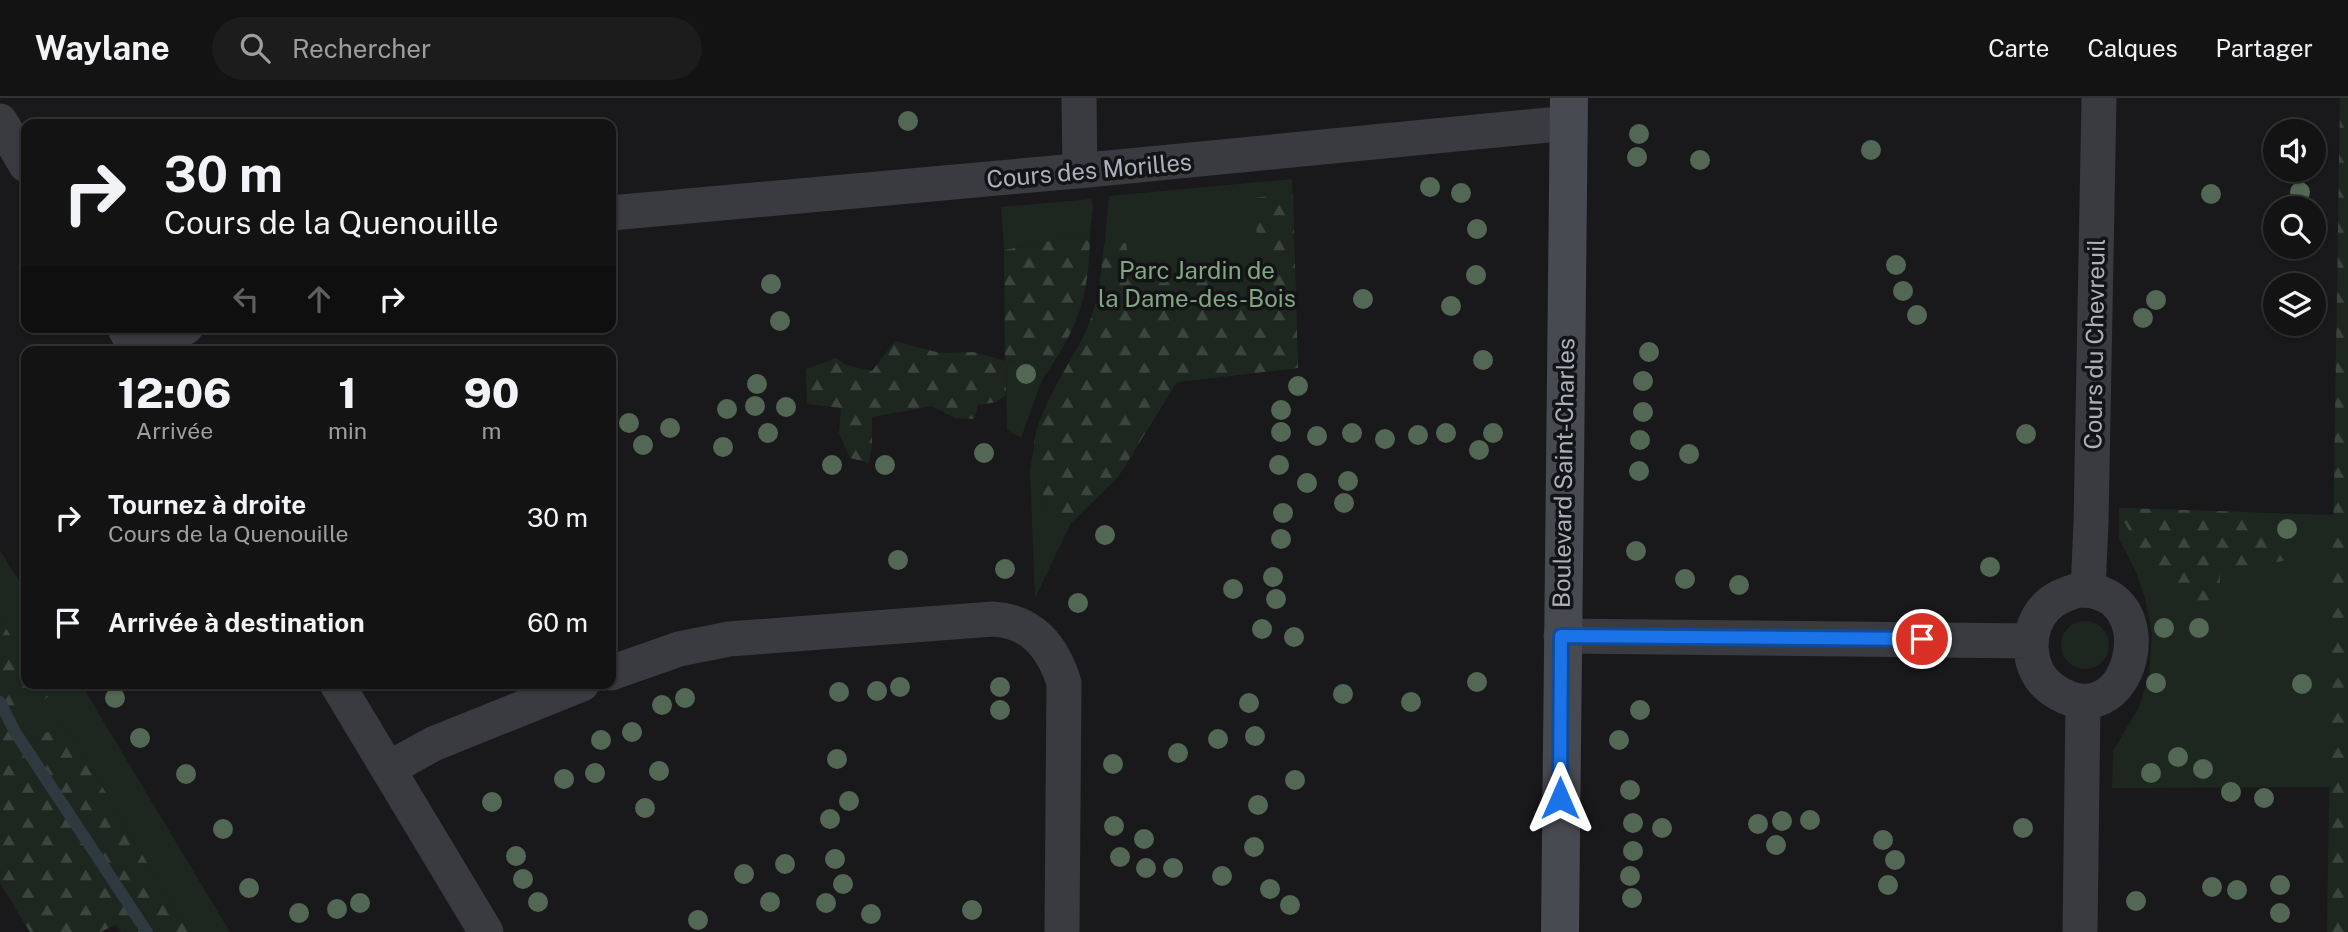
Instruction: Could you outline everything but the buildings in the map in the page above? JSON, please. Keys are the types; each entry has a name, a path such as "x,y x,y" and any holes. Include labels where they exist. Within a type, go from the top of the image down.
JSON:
{"street":[{"path":"1079,98 1080,171"},
{"name":"Cours du Chevreuil","path":"2088,590 2099,98"},
{"name":"Cours des Morilles","path":"616,214 1080,171 1568,111"},
{"name":"Boulevard Saint-Charles","path":"1560,932 1568,111"},
{"path":"0,121 21,157"},
{"path":"150,346 175,333"},
{"path":"2088,590 2107,597 2127,619 2132,634 2132,652 2126,671 2116,687 2094,701 2083,702 2064,697 2049,688 2038,675 2031,640 2035,622 2045,607 2060,596 2088,590"},
{"path":"616,671 679,649 729,639 993,619 1009,620 1022,625 1050,651 1059,665 1065,683 1062,932"},
{"path":"1561,636 2031,640"},
{"path":"340,689 486,932"},
{"path":"387,769 433,744 570,689"},
{"path":"2080,932 2083,702"}],"green space":[{"path":"2340,98 2348,98 2348,932 2327,932"},
{"name":"Parc Jardin de la Dame-des-Bois","path":"1292,179 1298,368 1177,382 1118,477 1046,406 1087,330 1100,292 1109,196"},
{"name":"Parc Jardin de la Dame-des-Bois","path":"1293,193 1298,368 1177,382 1118,477 1071,523 1053,523 1041,503 1047,477 1036,461 1034,445 1037,429 1052,393 1091,319 1099,287 1104,244 1126,243 1131,275 1142,288 1156,288 1161,281 1208,277 1210,305 1262,301 1254,198"},
{"path":"1091,199 1093,205 1090,233 1004,250 1001,207"},
{"path":"1090,233 1088,271 1082,304 1061,351 1050,368 1037,362 1006,361 1006,395 996,402 978,405 974,419 955,418 932,406 872,417 869,463 850,458 839,433 841,408 807,404 806,369 836,358 846,365 872,371 895,341 940,353 974,352 1005,361 1004,250"},
{"path":"1006,361 1038,362 1050,368 1042,380 1021,438 1007,430"},
{"path":"1035,441 1035,459 1047,477 1041,503 1053,523 1071,523 1035,598 1030,470"},
{"path":"2119,508 2335,515 2330,787 2112,788 2113,751 2139,707 2149,675 2152,633 2145,598 2136,572 2119,539"},
{"path":"2119,508 2250,512 2273,532 2289,560 2223,570 2220,577 2219,603 2188,607 2158,567 2143,554 2125,523 2119,523"},
{"path":"0,550 21,585 21,654 0,618"},
{"path":"0,618 21,654 21,689 43,689 48,697 16,717 30,740 65,724 188,932 121,932 116,924 101,932 30,932 0,883"},
{"path":"2085,621 2102,628 2109,645 2102,662 2085,669 2068,662 2061,645 2068,628"},
{"path":"43,689 84,689 230,932 188,932 65,724 30,740 15,717 47,697"}],"waterway":[{"path":"0,702 15,732 147,932"}],"route":[{"path":"1560,798 1561,636 1922,639"}]}
